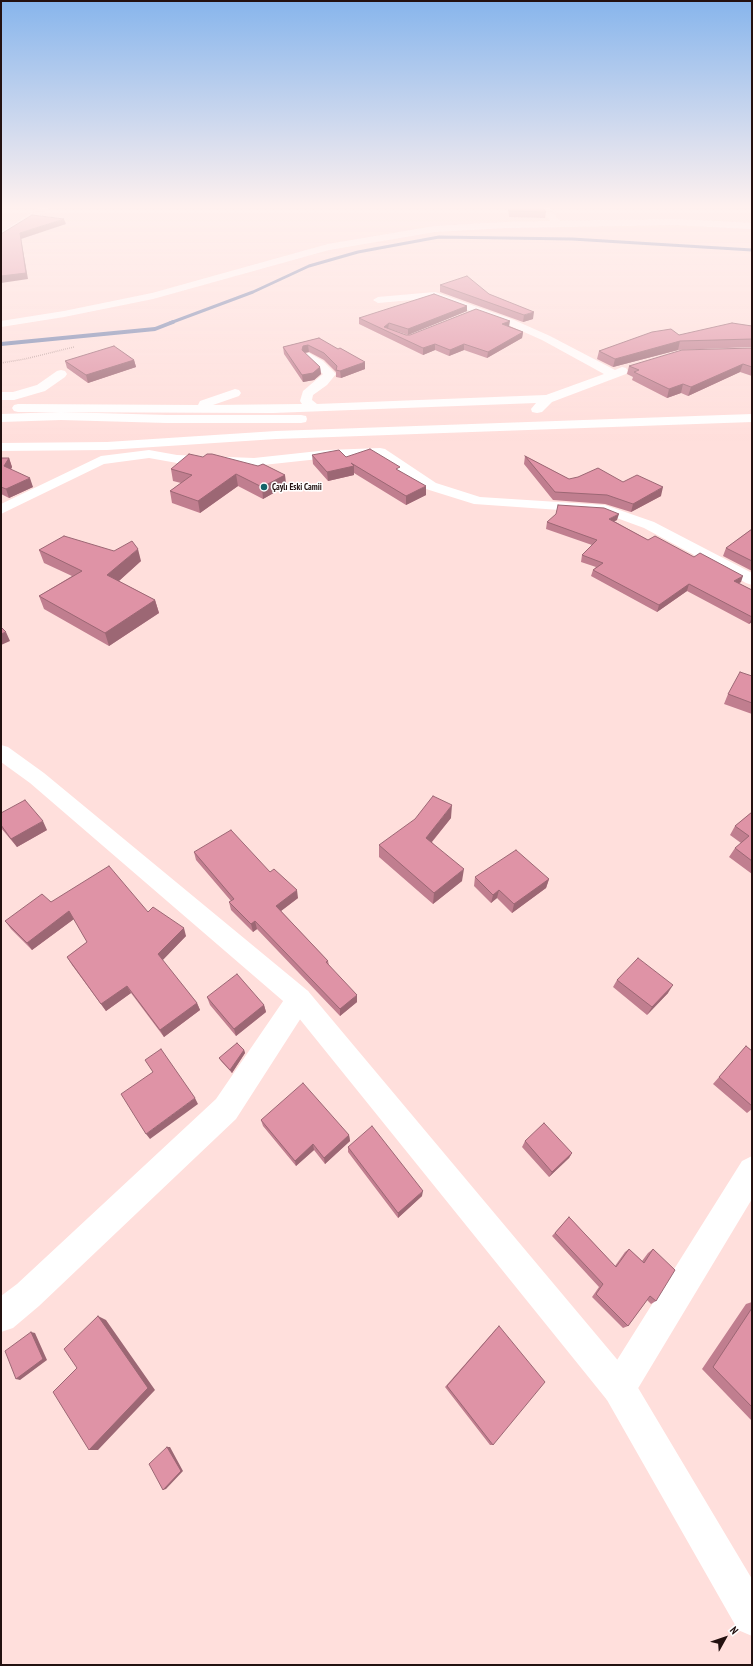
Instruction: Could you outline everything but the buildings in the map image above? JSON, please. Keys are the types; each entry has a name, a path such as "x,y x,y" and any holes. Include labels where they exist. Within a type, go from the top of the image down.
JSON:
{"main road":[{"path":"1,324 64,314 153,296 190,286"},
{"path":"378,300 435,295 510,322 546,338 612,373"},
{"path":"309,356 330,374 323,382 307,394 306,401 314,408"},
{"path":"1,409 314,408 548,399 612,373 634,367"},
{"path":"18,408 28,405 60,374"},
{"path":"360,392 358,399 361,406"},
{"path":"1,396 41,393 68,398"},
{"path":"192,408 235,393"},
{"path":"192,408 202,395"},
{"path":"536,410 548,399"},
{"path":"1,418 61,416 285,420 560,409"},
{"path":"1,447 107,446 276,434 752,418"},
{"path":"1,510 101,460 149,454 177,459 254,462 328,454 380,452 431,486 479,501 606,509 649,525 752,580"},
{"path":"1,752 43,783 299,999 619,1388 752,1616"},
{"path":"1,1316 28,1295 226,1110 299,999"},
{"path":"619,1388 752,1171"}],"path":[{"path":"1,363 25,359 74,347"}],"waterway":[{"path":"170,323 266,286"},
{"path":"1,344 155,329 173,322"}],"place":[{"name":"Çaylı Eski Camii","path":"264,487"}]}
